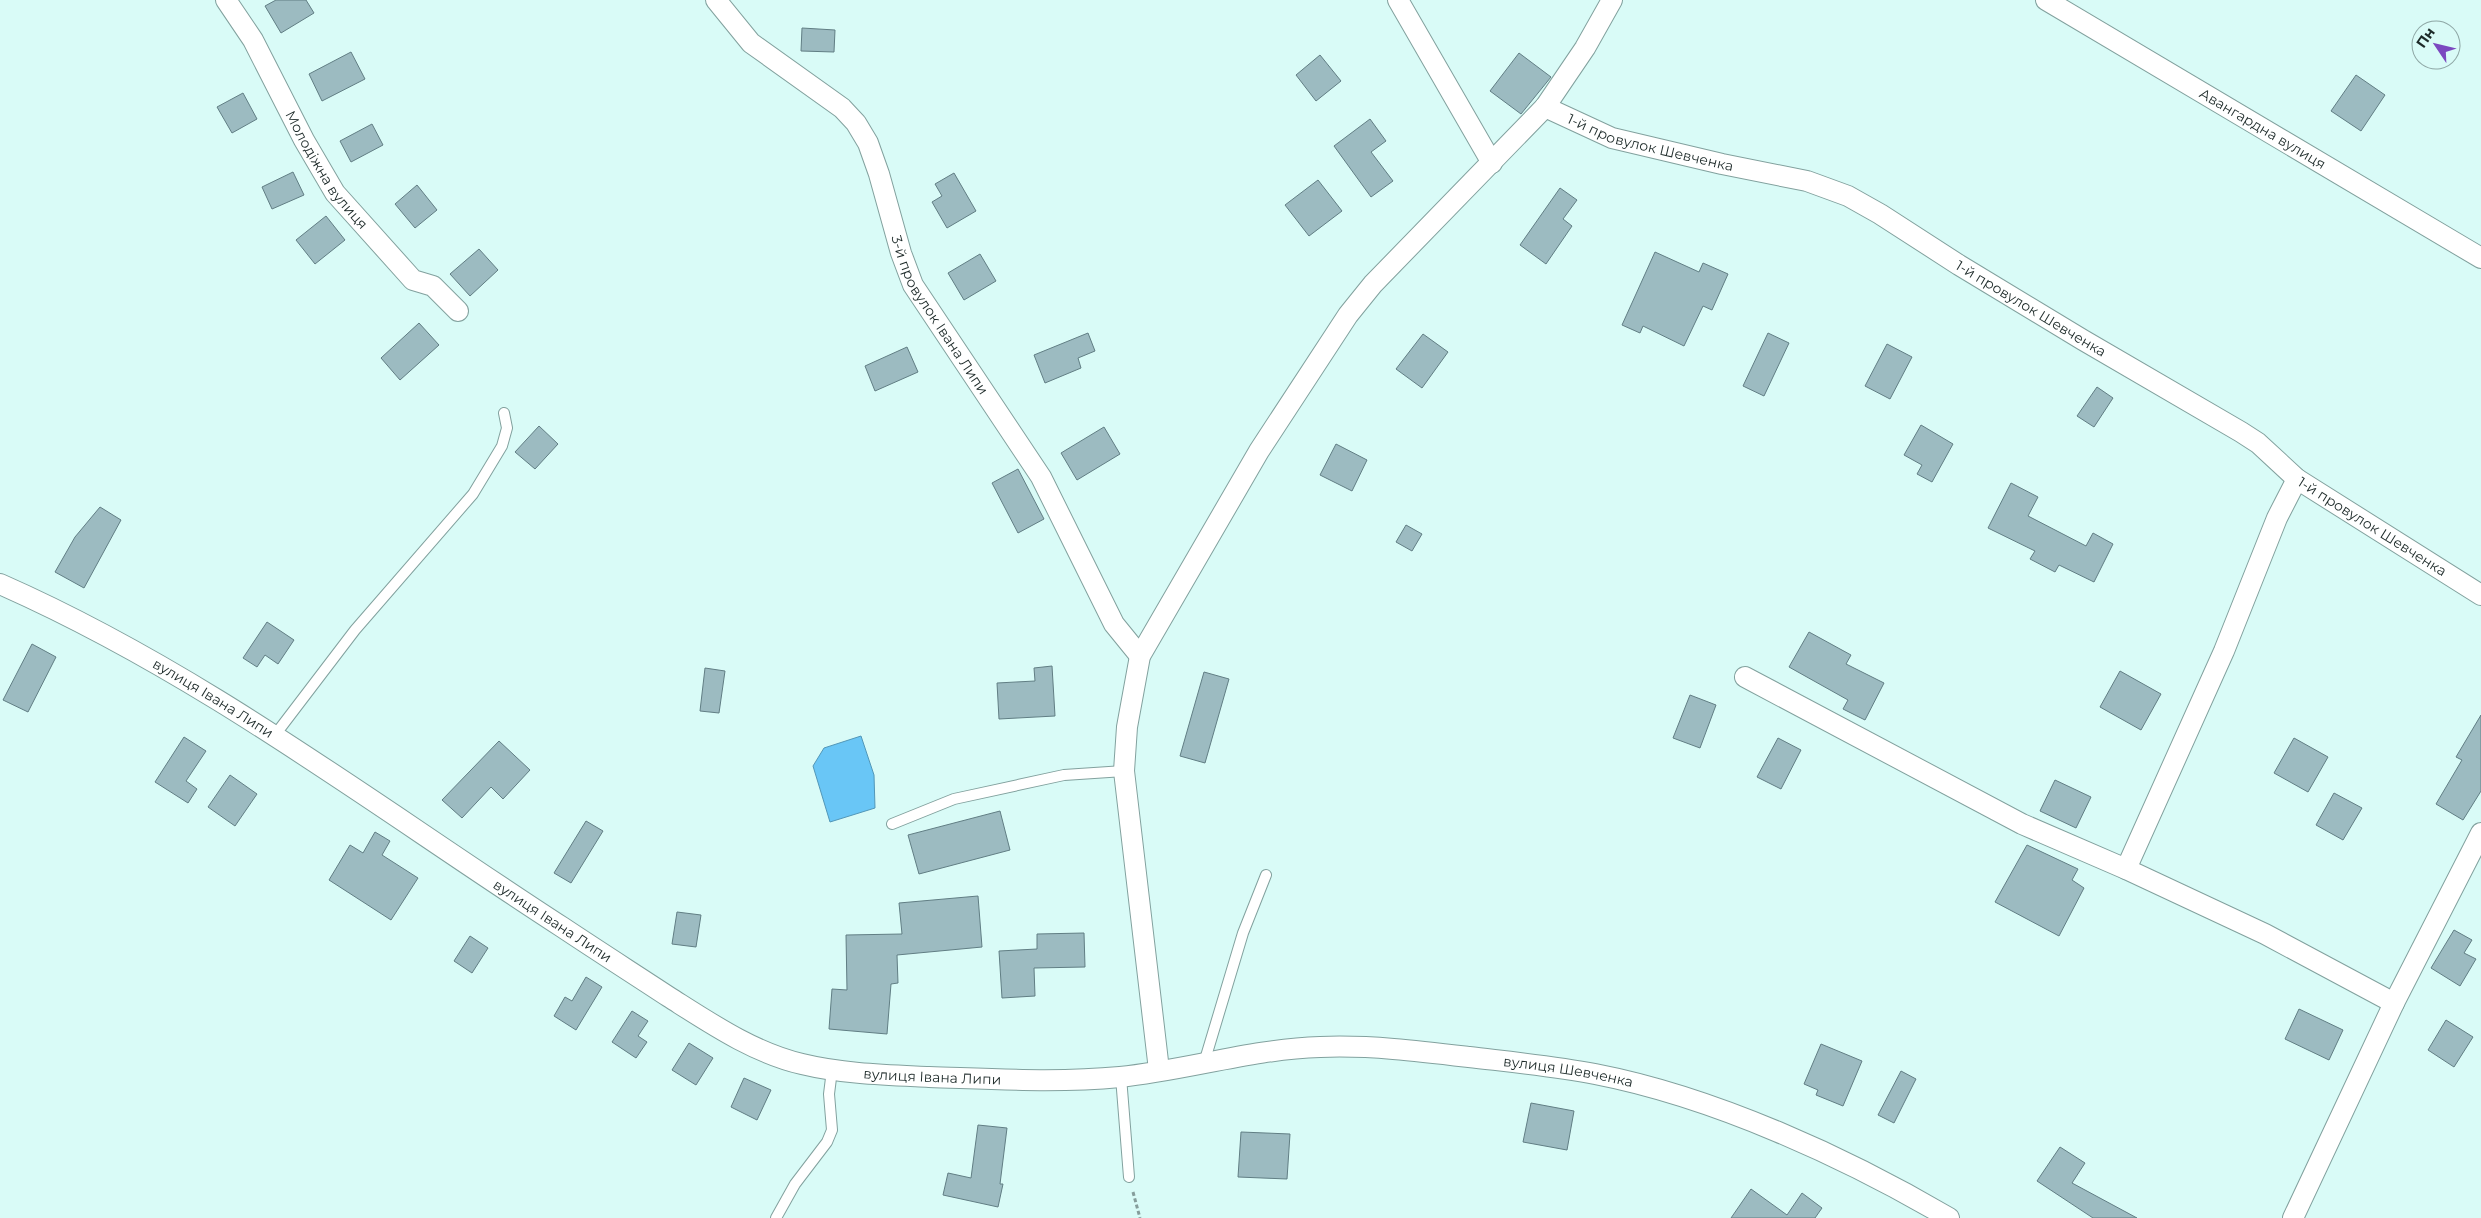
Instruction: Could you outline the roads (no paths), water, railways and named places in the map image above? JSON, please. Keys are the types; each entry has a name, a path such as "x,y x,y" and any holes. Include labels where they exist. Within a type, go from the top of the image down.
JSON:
{"street":[{"name":"Молодіжна вулиця","path":"226,0 253,40 304,140 335,193 413,280 433,286 458,311"},
{"name":"3-й провулок Івана Липи","path":"716,0 751,43 842,108 856,124 868,143 879,174 901,253 913,284 1041,477 1114,624 1140,656"},
{"path":"1398,0 1492,163"},
{"path":"1159,1070 1124,771 1127,727 1140,656 1259,451 1348,315 1373,284 1545,106 1585,48 1612,0"},
{"name":"Авангардна вулиця","path":"2046,0 2481,258"},
{"name":"1-й провулок Шевченка","path":"1545,106 1612,138 1722,164 1807,181 1848,196 2083,340 2241,432 2258,443 2296,479 2481,595"},
{"path":"2126,869 2224,651 2277,518 2296,479"},
{"name":"вулиця Івана Липи","path":"0,584 59,610 133,649 275,736 485,877 701,1018 780,1058 832,1070 992,1080 1048,1080 1121,1076 1159,1070"},
{"path":"1745,677 2022,824 2126,869 2265,934 2394,1004"},
{"path":"2293,1218 2394,1004 2481,833"},
{"name":"вулиця Шевченка","path":"1159,1070 1310,1048 1356,1047 1446,1054 1595,1074 1678,1095 1779,1134 1847,1164 1949,1218"}],"lane":[{"path":"275,736 355,630 473,494 502,446 507,428 504,413"},
{"path":"892,824 954,799 1064,775 1124,771"},
{"path":"1204,1063 1243,933 1266,875"},
{"path":"776,1218 794,1184 827,1142 832,1130 830,1094 832,1070"},
{"path":"1121,1076 1128,1177"}],"water":[{"path":"861,736 874,775 875,808 830,822 813,766 824,748"}]}
